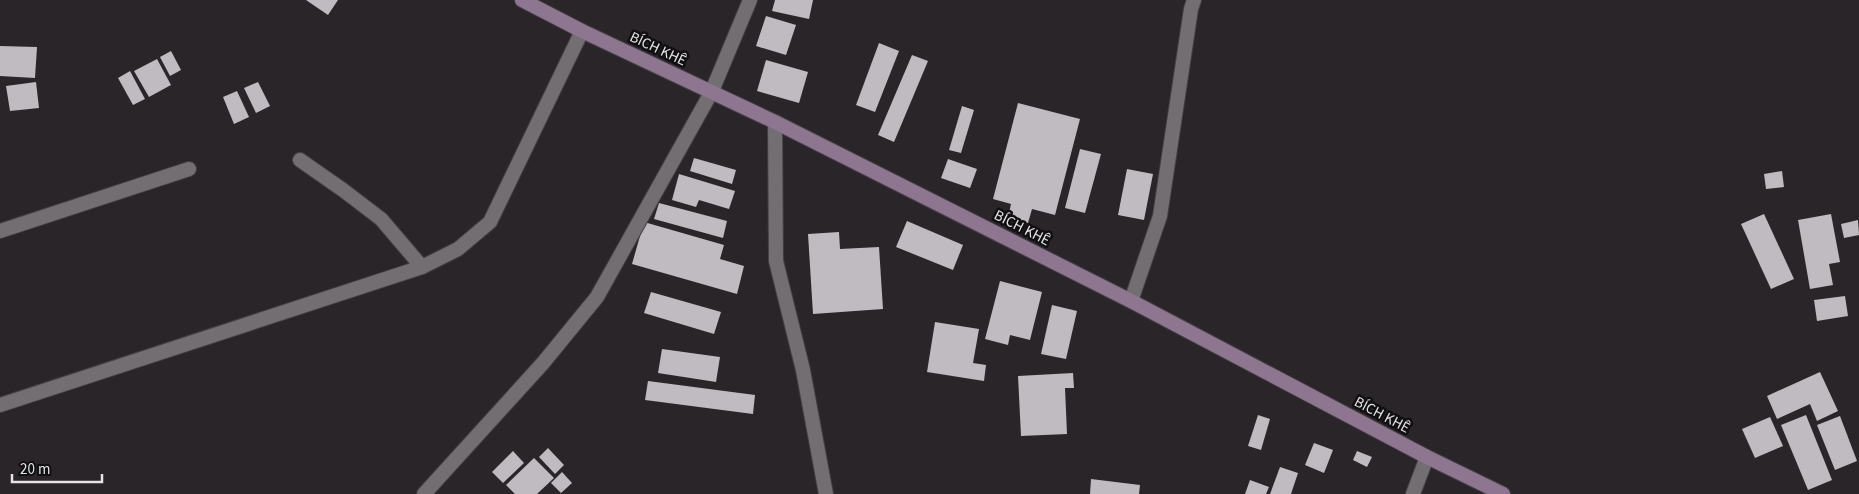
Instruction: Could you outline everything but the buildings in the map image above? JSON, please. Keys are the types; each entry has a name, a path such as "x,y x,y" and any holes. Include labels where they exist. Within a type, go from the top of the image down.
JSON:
{"main road":[{"name":"BÍCH KHÊ","path":"522,0 582,31 775,122 1131,301 1428,457 1503,494"}],"street":[{"path":"424,494 543,363 597,297 712,91 750,0"},
{"path":"1131,301 1160,216 1191,9 1194,0"},
{"path":"0,405 422,267 458,249 490,222 582,31"},
{"path":"775,122 776,260 803,370 826,494"},
{"path":"300,160 344,190 381,219 422,267"},
{"path":"0,231 189,169"},
{"path":"1413,494 1428,457"}]}
